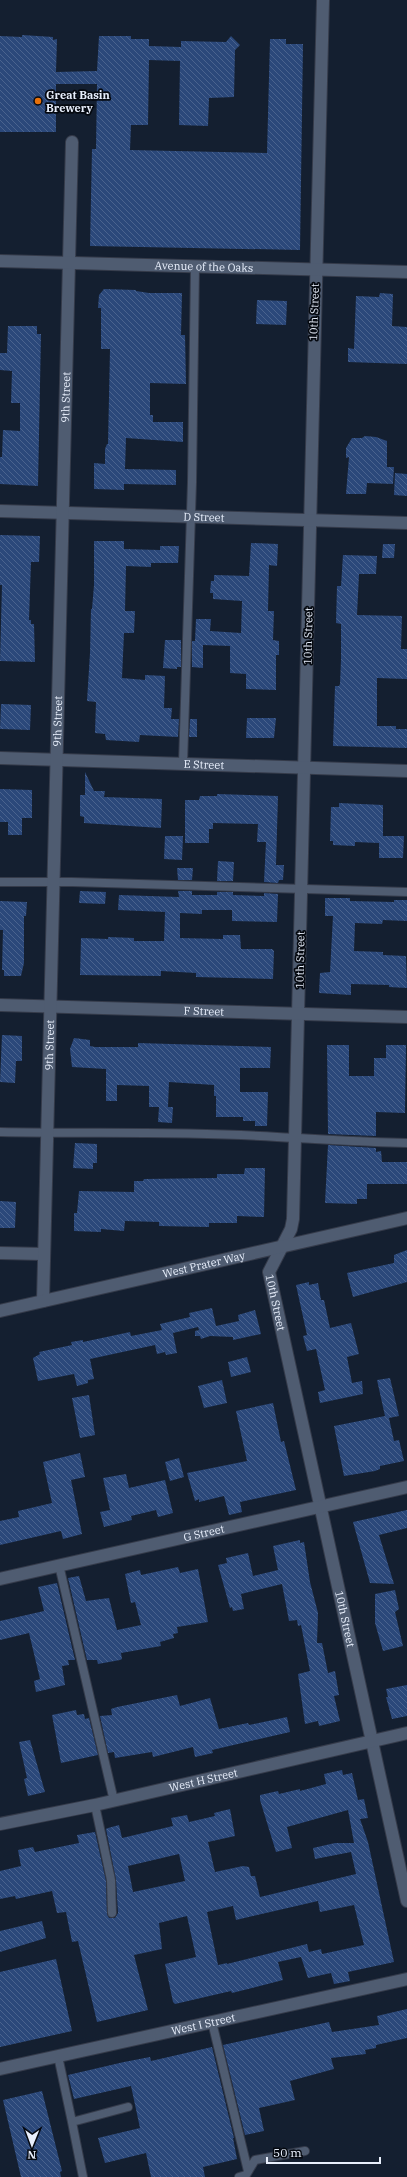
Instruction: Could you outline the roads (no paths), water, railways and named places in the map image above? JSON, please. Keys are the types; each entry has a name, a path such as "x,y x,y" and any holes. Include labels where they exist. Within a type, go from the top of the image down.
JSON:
{"street":[{"name":"10th Street","path":"323,0 315,269 311,520 293,1219 290,1229 269,1272 407,1900"},
{"name":"9th Street","path":"43,1301 56,760 64,513 72,142"},
{"name":"Avenue of the Oaks","path":"0,261 407,272"},
{"name":"D Street","path":"0,511 407,523"},
{"name":"E Street","path":"0,758 407,771"},
{"name":"F Street","path":"0,1005 407,1017"},
{"name":"West Prater Way","path":"0,1310 407,1218"},
{"path":"0,1253 44,1254"},
{"name":"G Street","path":"0,1579 407,1487"},
{"name":"West H Street","path":"0,1824 114,1801 407,1733"},
{"name":"West I Street","path":"0,2069 407,1980"}],"lane":[{"path":"183,764 195,266"},
{"path":"0,882 407,892"},
{"path":"0,1132 47,1132 407,1143"},
{"path":"59,1565 114,1801"},
{"path":"95,1805 111,1880 112,1913"},
{"path":"212,2022 248,2171"},
{"path":"58,2056 83,2177"},
{"path":"72,2122 128,2107"},
{"path":"239,2177 246,2175 255,2160 305,2151"}],"place":[{"name":"Great Basin Brewery","path":"38,101"}]}
